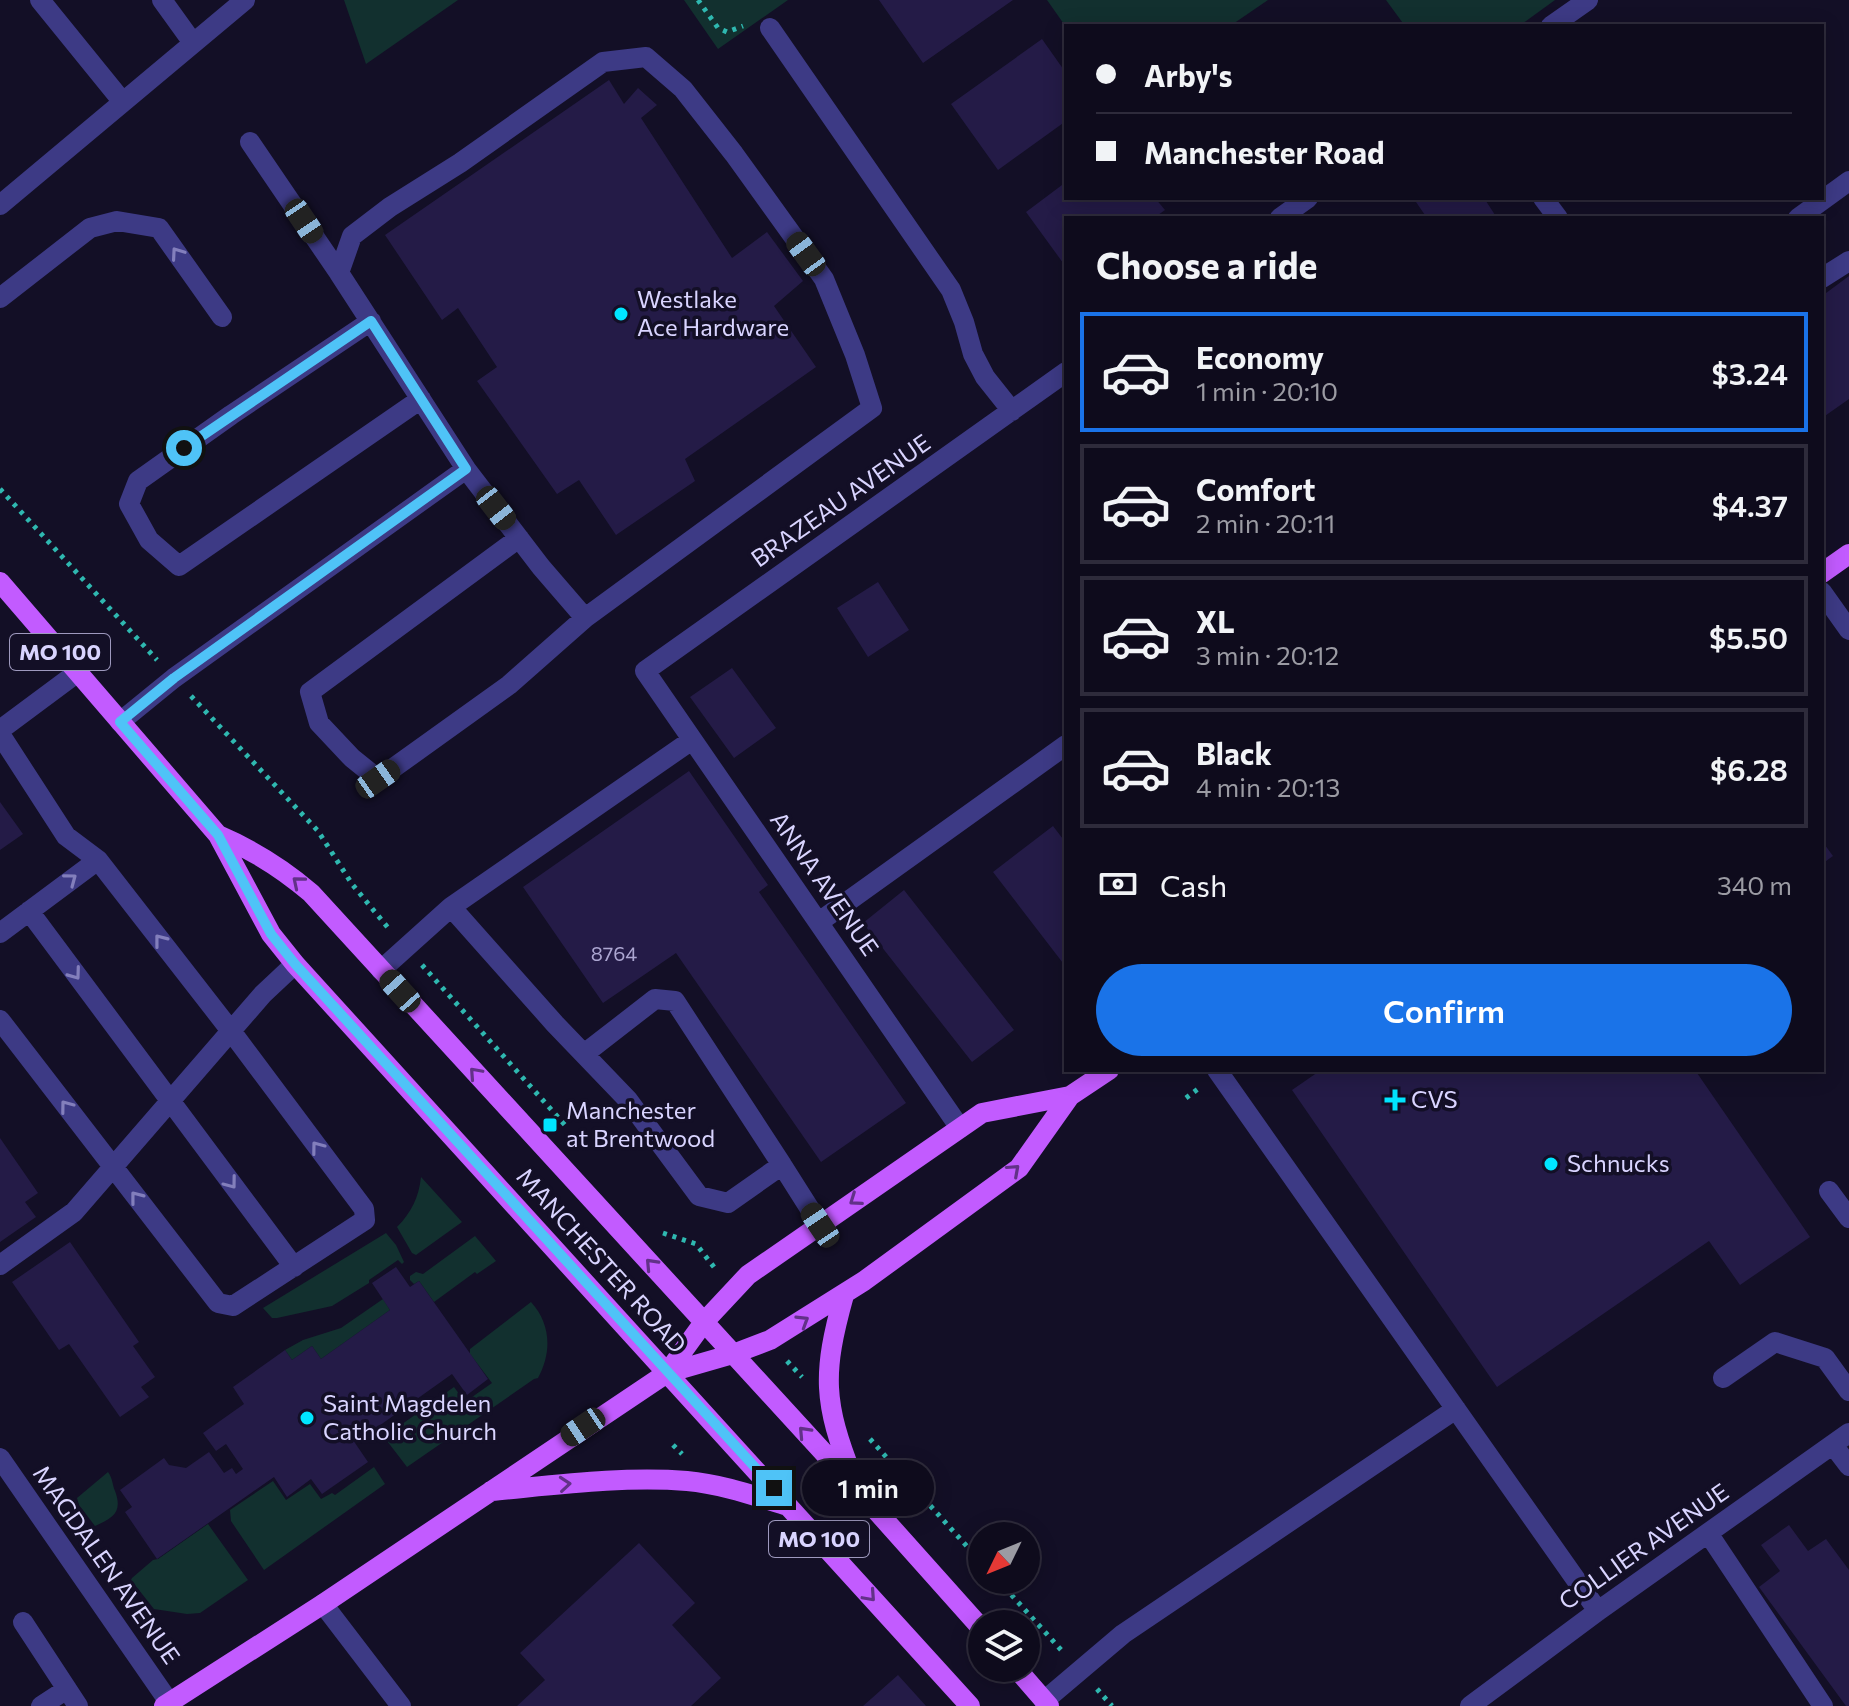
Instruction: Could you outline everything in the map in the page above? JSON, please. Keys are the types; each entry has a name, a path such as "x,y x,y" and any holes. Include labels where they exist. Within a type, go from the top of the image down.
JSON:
{"main road":[{"path":"1824,572 1849,554"},
{"name":"MANCHESTER ROAD","path":"0,582 218,835 271,934 295,964 970,1706"},
{"name":"MANCHESTER ROAD","path":"218,835 254,851 311,893 968,1613"},
{"path":"166,1704 323,1604 667,1373 733,1354 783,1334 844,1295 1019,1168 1070,1096 1106,1072"},
{"path":"667,1373 704,1322 748,1275 960,1128 982,1113 1070,1096"},
{"path":"844,1295 830,1348 827,1381 829,1408 837,1438 857,1489"},
{"path":"487,1491 572,1483 667,1480 712,1485 791,1507"},
{"path":"1028,1682 1047,1704"}],"street":[{"path":"40,0 122,101"},
{"path":"162,0 193,43"},
{"path":"0,205 245,0"},
{"path":"1554,24 1588,0"},
{"path":"770,28 951,290 973,354 985,377 1012,411"},
{"path":"339,273 352,236 390,207 460,163 603,62 646,57 683,89 824,279 855,355 872,408 585,618 509,685 378,779 352,758 319,723 310,692 519,538"},
{"path":"250,142 466,469 585,618"},
{"path":"1824,199 1849,181"},
{"path":"1283,216 1305,200"},
{"path":"1801,216 1823,200"},
{"path":"0,298 90,228 117,221 159,228 222,317"},
{"path":"1824,277 1849,261"},
{"path":"371,321 138,481 129,504 149,540 179,566 421,399"},
{"name":"BRAZEAU AVENUE","path":"645,671 1064,373"},
{"path":"120,722 174,678 466,469"},
{"path":"1824,595 1849,630"},
{"name":"ANNA AVENUE","path":"645,671 960,1128"},
{"path":"0,1020 218,1303 233,1306 365,1220 364,1209 98,860 66,836 0,732 78,672"},
{"path":"381,970 451,907 692,740"},
{"path":"819,922 1064,746"},
{"path":"0,933 98,860"},
{"path":"451,907 628,1100 699,1196 728,1203 782,1165"},
{"path":"29,911 294,1267"},
{"path":"0,1265 74,1212 263,994 295,964"},
{"path":"584,1054 655,999 675,1001 820,1225"},
{"path":"1218,1072 1598,1611"},
{"path":"1829,1191 1849,1218"},
{"path":"1723,1378 1775,1342 1825,1358 1849,1391"},
{"path":"1047,1704 1080,1670 1123,1634 1456,1409"},
{"path":"1841,1439 1849,1466"},
{"name":"COLLIER AVENUE","path":"1470,1706 1841,1439"},
{"name":"MAGDALEN AVENUE","path":"0,1458 166,1704"},
{"path":"1708,1533 1823,1706"},
{"path":"323,1604 401,1706"},
{"path":"23,1622 73,1698 41,1706"}],"path":[{"path":"698,0 718,28 727,32 737,30 759,15 770,28"},
{"path":"0,489 318,831 363,900 568,1129"},
{"path":"1186,1098 1198,1089"},
{"path":"655,1226 666,1235 696,1244 700,1250"},
{"path":"870,1438 968,1547"},
{"path":"685,1457 693,1450"},
{"path":"1011,1594 1112,1706"}],"green space":[{"path":"344,0 458,0 366,64"},
{"path":"684,0 788,0 718,49"},
{"path":"1047,0 1268,0 1233,24 1064,24"},
{"path":"1386,0 1555,0 1522,24 1404,24"},
{"path":"421,1177 462,1222 416,1255 397,1227 414,1204"},
{"path":"386,1233 396,1245 404,1262 402,1264 398,1260 332,1306 277,1318 272,1318 263,1308"},
{"path":"475,1236 496,1261 477,1274 475,1272 434,1302 419,1281 414,1284 410,1280 410,1276 416,1272 423,1274"},
{"path":"383,1299 390,1310 321,1359 312,1346 292,1360 285,1350 303,1340 341,1328"},
{"path":"531,1302 546,1329 547,1338 546,1358 538,1378 407,1467 384,1437 454,1387 465,1402 492,1383 470,1354 470,1349"},
{"path":"374,1467 385,1484 264,1570 231,1521 230,1510 273,1481 286,1500 310,1484 321,1499 332,1493 335,1495"},
{"path":"108,1472 117,1498 117,1509 111,1517 95,1526 77,1498"},
{"path":"208,1524 248,1580 200,1613 154,1609 132,1578 153,1560"}],"building":[{"path":"879,0 1013,0 923,63"},
{"path":"1042,39 1064,70 1064,122 998,170 951,104"},
{"name":"Westlake Ace Hardware","path":"609,80 624,104 638,88 657,105 641,118 732,258 767,232 803,281 774,306 816,367 685,459 695,481 616,535 579,480 557,494 477,381 497,367 458,308 442,320 385,235"},
{"path":"1064,184 1064,200 1157,200 1165,210 1157,216 1064,216 1064,264 1026,212"},
{"path":"1485,200 1496,216 1426,216 1416,202"},
{"path":"1849,276 1849,399 1824,417 1824,295"},
{"path":"878,582 909,630 868,657 837,608"},
{"path":"732,668 776,728 734,758 690,697"},
{"path":"689,771 768,885 759,892 906,1103 821,1162 676,953 603,1003 523,887"},
{"path":"0,802 23,834 0,850"},
{"path":"1053,826 1064,840 1064,964 993,872"},
{"path":"1824,844 1833,856 1824,863"},
{"path":"904,890 1014,1030 972,1062 863,923"},
{"name":"Schnucks","path":"1318,1072 1696,1072 1810,1237 1740,1285 1709,1241 1497,1387 1292,1090"},
{"path":"0,1138 38,1193 25,1202 36,1217 0,1242"},
{"path":"70,1242 139,1342 133,1346 155,1377 141,1387 149,1397 120,1417 69,1344 59,1350 12,1282"},
{"name":"Saint Magdelen Catholic Church","path":"396,1267 410,1287 419,1281 488,1379 467,1395 452,1374 355,1443 368,1462 322,1494 311,1479 287,1497 274,1477 157,1559 125,1512 132,1507 120,1490 164,1458 169,1465 186,1468 209,1452 224,1473 232,1468 236,1474 243,1469 226,1444 216,1451 203,1433 244,1404 233,1387 285,1350 292,1360 312,1346 321,1359 390,1310 372,1283"},
{"path":"1789,1525 1808,1551 1826,1539 1849,1570 1849,1706 1759,1587 1780,1571 1761,1545"},
{"path":"639,1543 695,1603 672,1625 721,1678 691,1706 517,1706 545,1680 520,1653"},
{"path":"898,1675 926,1706 863,1706"}],"place":[{"name":"Westlake Ace Hardware","path":"621,314"},
{"name":"CVS","path":"1395,1100"},
{"name":"Manchester at Brentwood","path":"550,1125"},
{"name":"Schnucks","path":"1551,1164"},
{"name":"Saint Magdelen Catholic Church","path":"307,1418"}],"route":[{"path":"184,448 371,321 466,469 174,678 120,722 218,835 271,934 295,964 774,1488"}]}
